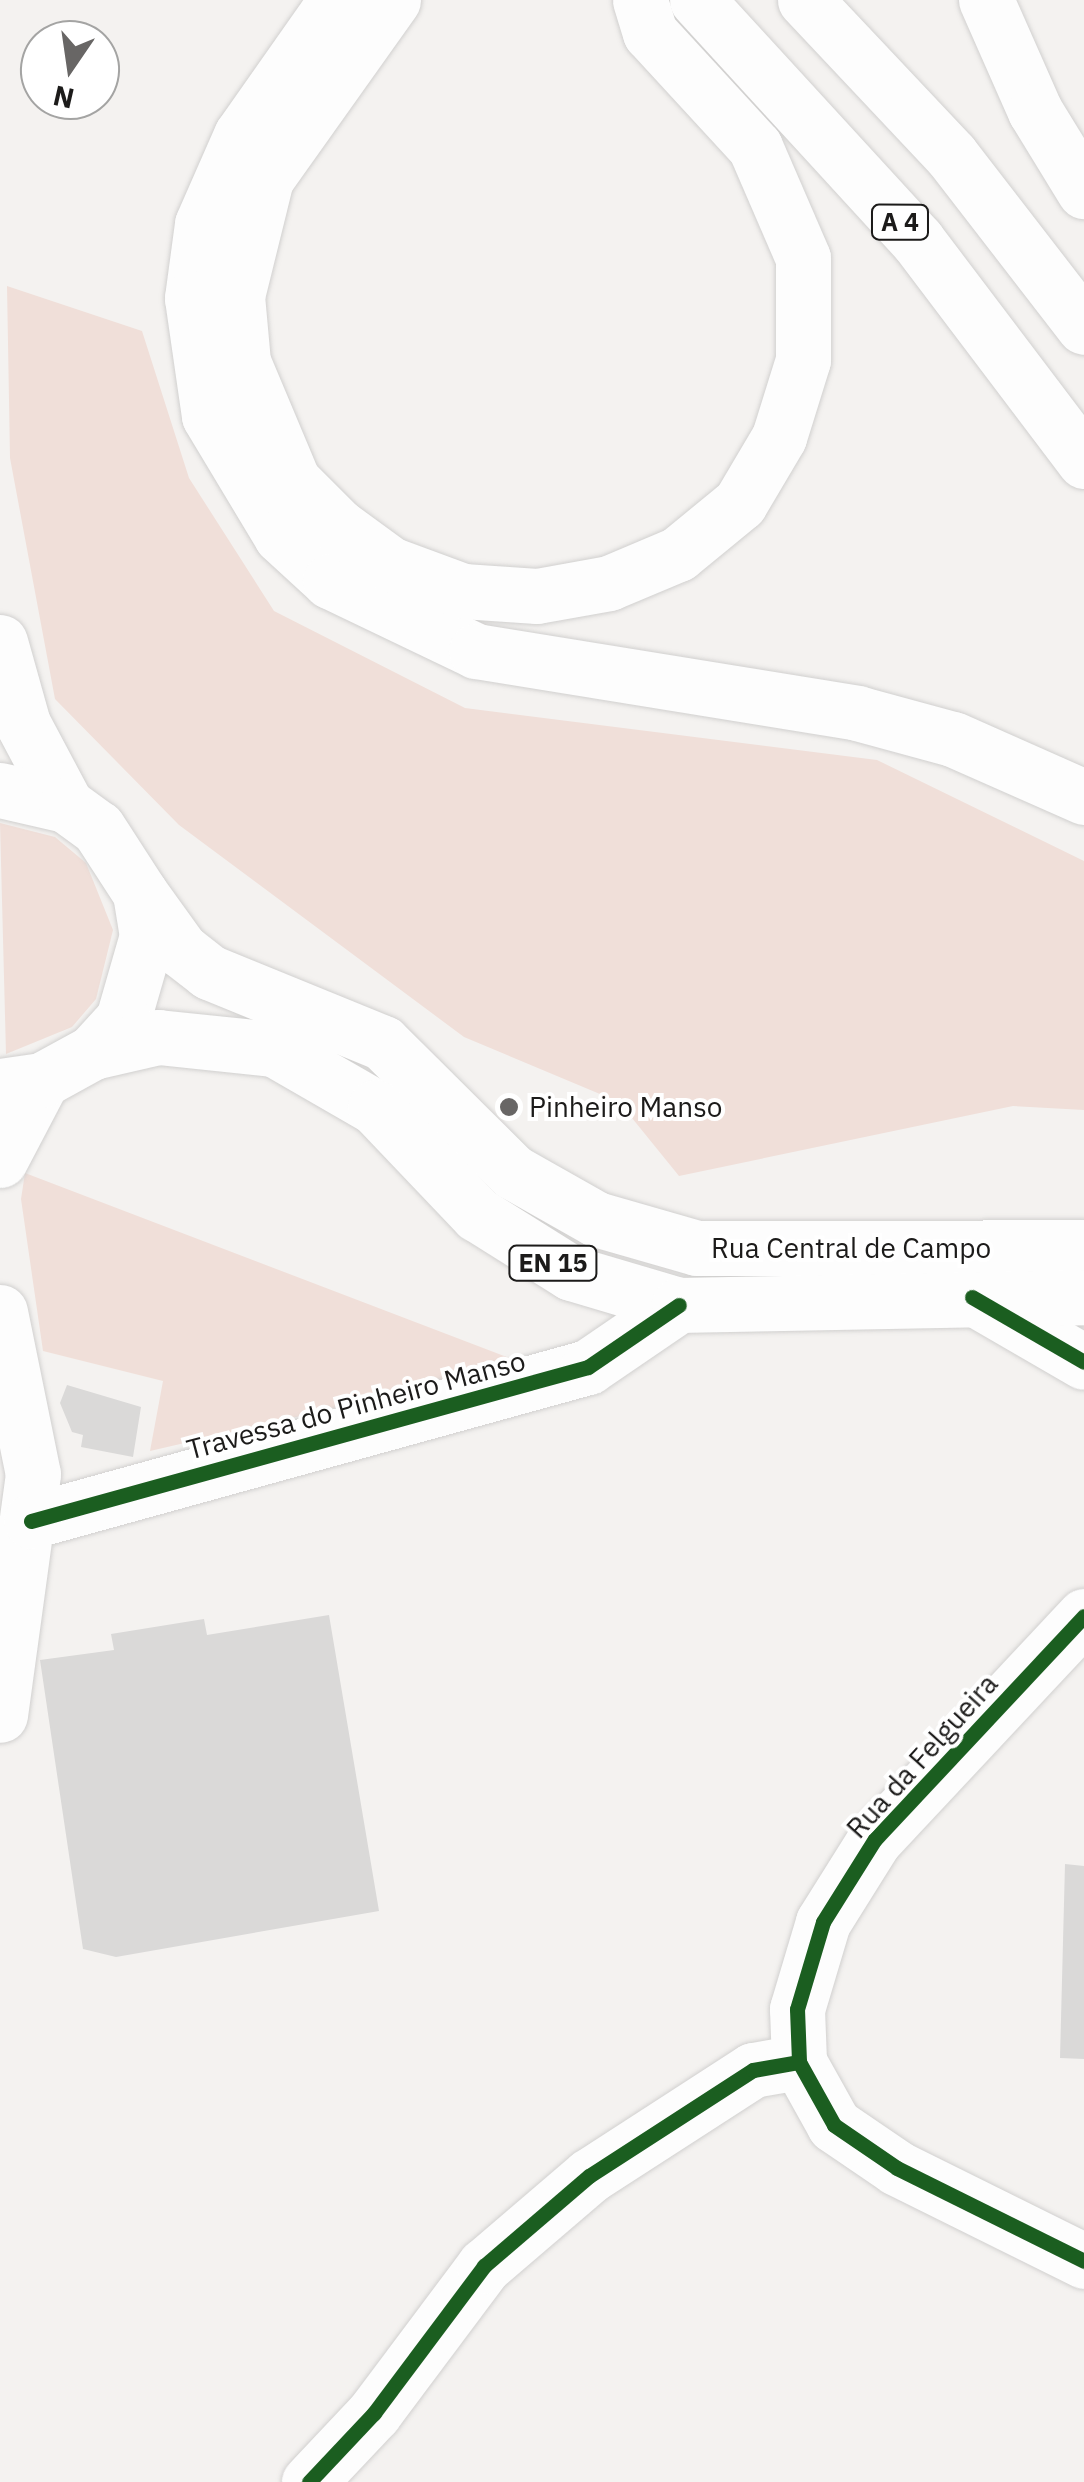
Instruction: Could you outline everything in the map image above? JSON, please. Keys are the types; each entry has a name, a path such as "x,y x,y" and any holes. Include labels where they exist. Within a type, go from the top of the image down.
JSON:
{"main road":[{"path":"336,0 241,135 202,224 192,298 209,416 280,536 330,581 476,651 857,713 953,739 1084,797"},
{"path":"392,2 266,178 237,296 243,362 293,481 338,526 390,564 464,591 537,596 609,583 678,554 740,503 779,437 803,360 803,258 755,147 650,33 640,0"},
{"name":"A 4","path":"697,0 917,240 1084,461"},
{"path":"805,0 951,155 1084,327"},
{"path":"986,0 1034,111 1084,191"},
{"path":"0,642 23,724 66,805"},
{"name":"EN 15","path":"0,790 66,805 116,849 140,893 141,980 93,1052 21,1083"},
{"name":"Rua Central de Campo","path":"140,893 209,972 384,1042 513,1172 596,1220 697,1248 1084,1247"},
{"name":"Rua Central de Campo","path":"93,1052 158,1037 274,1049 376,1107 477,1214 570,1274 679,1305 1084,1297"},
{"path":"0,1160 21,1083"},
{"path":"972,1297 1084,1362"},
{"name":"Travessa do Pinheiro Manso","path":"30,1521 588,1367 679,1305"},
{"path":"0,1312 34,1474 0,1715"},
{"name":"Rua da Felgueira","path":"799,2062 797,2009 823,1922 875,1839 1084,1616"},
{"path":"309,2482 484,2266 590,2176 753,2070 799,2062 834,2125 897,2168 1084,2261"}],"shaded area":[{"path":"7,286 142,331 189,478 274,611 465,708 877,760 1084,861 1084,1110 1013,1106 679,1176 619,1102 464,1037 179,825 55,699 10,458"},
{"path":"0,823 55,837 86,863 113,930 96,999 72,1027 6,1054"},
{"path":"25,1173 525,1364 150,1451 163,1381 43,1351 21,1199"}],"building":[{"path":"67,1385 141,1407 133,1457 81,1447 83,1435 72,1432 60,1403"},
{"path":"329,1615 379,1911 116,1957 83,1949 40,1660 114,1650 111,1634 204,1619 207,1635"},
{"path":"1065,1864 1084,1866 1084,2059 1060,2058"}],"cycle path":[{"path":"972,1297 1084,1362"},
{"path":"31,1521 588,1367 679,1305"},
{"path":"1084,1616 875,1839 823,1922 797,2009 799,2062 834,2125 897,2168 1084,2261"},
{"path":"309,2482 374,2413 484,2266 589,2176 753,2070 799,2062"}],"place":[{"name":"Pinheiro Manso","path":"509,1107"}]}
